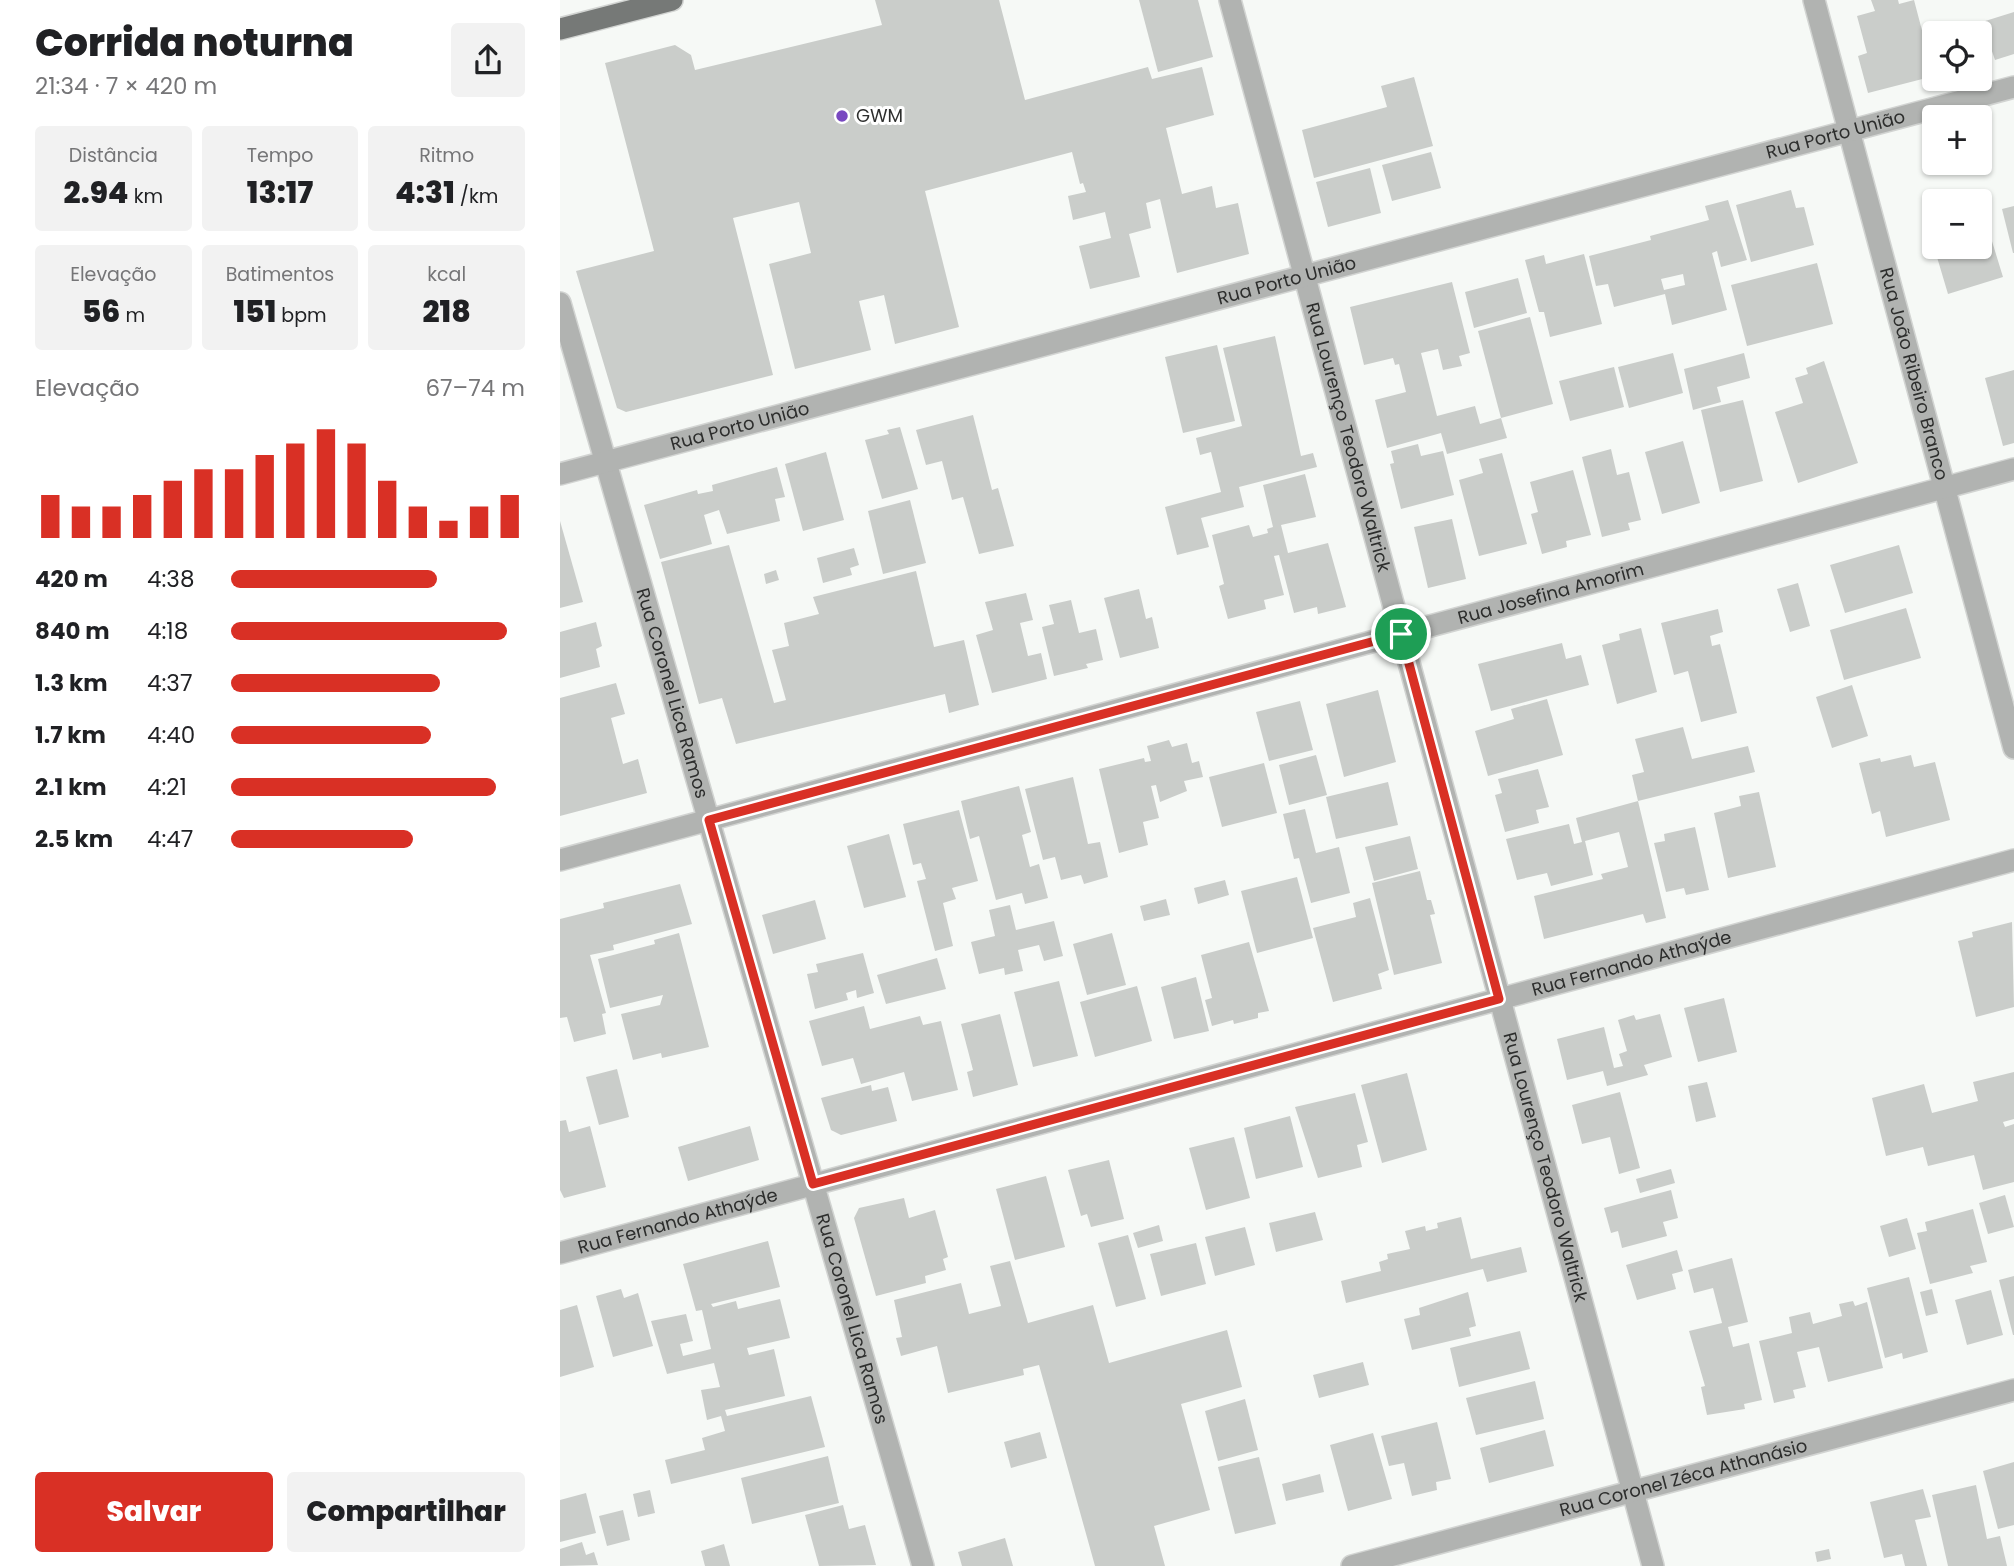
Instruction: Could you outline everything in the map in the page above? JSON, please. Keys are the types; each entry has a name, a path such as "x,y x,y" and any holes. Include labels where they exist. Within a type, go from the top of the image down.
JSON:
{"main road":[{"path":"560,29 672,0"}],"street":[{"name":"Rua Lourenço Teodoro Waltrick","path":"1230,0 1653,1566"},
{"name":"Rua João Ribeiro Branco","path":"1814,0 2014,748"},
{"name":"Rua Porto União","path":"560,474 2014,87"},
{"name":"Rua Coronel Lica Ramos","path":"560,303 923,1566"},
{"name":"Rua Josefina Amorim","path":"560,859 2014,469"},
{"name":"Rua Fernando Athaýde","path":"560,1253 2014,860"},
{"name":"Rua Coronel Zéca Athanásio","path":"1352,1566 2014,1390"}],"building":[{"path":"875,0 999,0 1025,100 1148,67 1152,79 1202,67 1214,115 1166,128 1182,194 1212,186 1216,208 1238,203 1249,254 1177,273 1160,199 1146,203 1151,228 1129,234 1140,277 1090,289 1079,246 1111,238 1105,212 1073,220 1068,196 1086,192 1083,183 1080,184 1072,152 925,191 959,327 895,344 884,295 859,301 871,350 795,369 769,264 811,253 799,202 733,218 773,375 626,412 617,408 576,271 654,251 605,63 675,45 691,55 695,70 882,25"},
{"path":"1139,0 1198,0 1213,57 1158,72"},
{"path":"1871,0 1898,0 1899,4 1914,0 1922,30 1922,79 1868,93 1858,56 1867,53 1857,16 1875,11"},
{"path":"2014,12 2014,54 1995,60 1992,51 1992,21 1985,21"},
{"path":"1414,77 1433,146 1314,178 1302,130 1387,107 1381,86"},
{"path":"1431,152 1441,188 1392,201 1382,165"},
{"path":"1370,168 1381,213 1328,227 1316,182"},
{"path":"1791,190 1796,208 1804,207 1814,245 1751,262 1736,205"},
{"path":"1728,200 1747,260 1721,267 1717,251 1712,253 1727,310 1672,325 1665,294 1614,307 1608,284 1596,286 1589,256 1651,240 1650,236 1709,220 1705,206","holes":["1683,274 1685,285 1664,290 1661,279"]},
{"path":"2014,206 2014,253 2013,253 2002,209"},
{"path":"1992,241 2003,277 1948,294 1938,259 1992,259"},
{"path":"1584,254 1602,324 1550,337 1544,312 1539,312 1525,260 1544,255 1546,264"},
{"path":"1817,263 1833,324 1747,346 1731,285"},
{"path":"1518,278 1527,313 1474,328 1465,292"},
{"path":"1452,282 1470,353 1459,356 1462,366 1443,370 1438,349 1421,353 1437,416 1475,406 1480,424 1501,418 1507,438 1447,454 1441,433 1387,448 1375,400 1406,392 1399,364 1395,365 1393,358 1364,365 1350,307"},
{"path":"1530,317 1553,404 1501,418 1478,331"},
{"path":"1275,336 1301,456 1313,453 1317,467 1239,487 1244,507 1201,518 1209,547 1177,555 1165,507 1221,492 1211,452 1200,455 1196,438 1242,426 1223,348"},
{"path":"1217,345 1235,421 1183,433 1165,357"},
{"path":"1673,353 1683,393 1629,408 1618,367"},
{"path":"1744,353 1750,378 1717,387 1721,402 1693,410 1684,369"},
{"path":"1824,361 1858,463 1798,483 1775,412 1803,403 1795,378 1808,374 1806,368"},
{"path":"1614,367 1624,407 1570,421 1559,381"},
{"path":"2014,370 2014,443 2003,446 1985,378"},
{"path":"1743,400 1763,481 1720,492 1701,410"},
{"path":"973,415 992,490 998,488 1014,546 979,554 963,497 952,500 942,461 926,465 916,430"},
{"path":"900,427 918,489 882,499 865,440 889,434 887,430"},
{"path":"1683,441 1700,503 1662,514 1645,452"},
{"path":"1418,444 1421,456 1443,451 1454,495 1401,509 1390,464 1394,463 1391,451"},
{"path":"1611,449 1617,475 1629,472 1641,520 1628,523 1630,530 1602,537 1582,457"},
{"path":"826,452 844,520 803,531 785,464"},
{"path":"1502,453 1527,544 1479,556 1459,480 1483,473 1479,459"},
{"path":"777,467 785,497 775,499 780,521 727,534 719,510 704,515 712,544 660,559 644,505 697,490 698,494 713,491 712,485"},
{"path":"1573,470 1591,535 1566,541 1567,547 1542,554 1531,514 1538,512 1530,482"},
{"path":"1305,474 1316,517 1281,525 1288,553 1328,543 1346,607 1318,614 1317,607 1294,613 1279,555 1274,556 1284,595 1264,600 1266,609 1228,619 1219,586 1224,584 1212,535 1249,525 1253,537 1268,533 1267,529 1273,527 1263,485"},
{"path":"910,500 926,563 883,574 868,511"},
{"path":"1452,519 1466,579 1428,588 1414,527"},
{"path":"560,521 583,602 560,608"},
{"path":"729,545 774,703 786,700 772,650 789,646 784,623 819,614 813,597 916,571 934,647 964,640 979,705 949,713 945,694 736,744 722,698 699,704 661,562"},
{"path":"1899,545 1913,593 1845,613 1830,565"},
{"path":"854,548 859,565 850,568 852,575 823,583 817,558"},
{"path":"776,570 779,580 766,584 764,574"},
{"path":"1798,583 1810,626 1790,632 1777,589"},
{"path":"1139,589 1146,619 1152,617 1159,648 1120,658 1104,598"},
{"path":"1026,593 1033,620 1020,623 1028,656 1041,653 1047,679 992,693 976,635 993,630 985,602"},
{"path":"1071,600 1079,633 1096,629 1103,660 1086,664 1088,668 1054,676 1042,627 1054,624 1049,605"},
{"path":"1906,608 1921,658 1844,680 1830,630"},
{"path":"1718,609 1723,632 1710,636 1712,646 1720,644 1737,713 1701,722 1688,671 1674,675 1661,623"},
{"path":"596,622 602,646 596,649 600,667 560,678 560,632"},
{"path":"1641,628 1657,692 1617,704 1602,645 1620,640 1619,634"},
{"path":"1562,643 1566,659 1581,655 1589,685 1491,711 1478,664"},
{"path":"616,683 625,714 611,718 623,764 638,759 647,793 560,816 560,698"},
{"path":"1852,685 1868,736 1832,748 1816,697"},
{"path":"1378,690 1396,762 1344,777 1326,704"},
{"path":"1547,699 1563,755 1488,776 1475,731 1514,719 1511,709"},
{"path":"1300,701 1313,750 1269,761 1256,712"},
{"path":"1683,727 1692,759 1748,746 1755,772 1638,801 1632,775 1644,772 1635,739"},
{"path":"1169,740 1172,747 1187,743 1192,763 1199,761 1203,777 1184,781 1187,791 1160,802 1156,785 1151,786 1159,818 1143,822 1148,845 1119,853 1099,769 1144,758 1145,762 1151,761 1147,746"},
{"path":"1316,755 1327,795 1289,805 1279,765"},
{"path":"1911,755 1914,767 1935,762 1950,820 1886,837 1880,811 1872,814 1859,763 1880,758 1881,762"},
{"path":"1264,763 1277,813 1222,827 1209,777"},
{"path":"1538,769 1549,807 1536,810 1539,823 1505,832 1495,795 1502,793 1498,779"},
{"path":"1073,777 1088,844 1100,842 1108,877 1084,884 1081,875 1061,880 1055,857 1043,860 1025,789"},
{"path":"1388,782 1398,825 1336,839 1326,797"},
{"path":"1019,786 1031,832 1022,835 1030,867 1039,864 1048,898 1025,904 1022,893 996,900 979,836 970,839 961,801"},
{"path":"1759,792 1776,867 1728,878 1714,813 1741,806 1739,796"},
{"path":"1638,801 1666,918 1646,923 1643,914 1544,939 1534,896 1603,879 1601,874 1628,867 1619,832 1585,841 1593,875 1551,886 1547,873 1517,880 1506,839 1569,824 1574,844 1582,842 1576,818"},
{"path":"1305,809 1316,853 1339,847 1350,893 1311,903 1299,858 1294,859 1283,814"},
{"path":"959,810 978,881 952,888 956,899 943,903 953,946 935,951 917,881 926,879 921,863 913,865 903,824"},
{"path":"1695,827 1709,890 1686,895 1684,888 1666,892 1654,843 1665,841 1664,834"},
{"path":"889,834 906,897 864,908 847,846"},
{"path":"1410,836 1418,869 1374,881 1365,847"},
{"path":"1420,871 1427,900 1431,900 1435,914 1430,915 1442,963 1394,975 1372,883"},
{"path":"1297,877 1313,938 1257,953 1241,891"},
{"path":"1225,880 1229,895 1198,904 1194,888"},
{"path":"680,884 692,924 613,945 614,950 590,955 606,1013 602,1014 606,1034 574,1042 567,1017 560,1018 560,919 604,908 603,903"},
{"path":"1370,898 1389,970 1378,974 1382,989 1333,1002 1313,928 1356,917 1353,903"},
{"path":"1166,899 1170,915 1144,921 1140,906"},
{"path":"815,900 826,939 773,954 762,915"},
{"path":"1010,905 1016,930 1054,921 1063,956 1044,961 1039,945 1018,950 1023,971 1005,975 1004,968 979,974 971,942 995,936 989,910"},
{"path":"2012,922 2014,1007 1976,1017 1958,941 1973,937 1972,932"},
{"path":"679,933 709,1047 662,1058 661,1053 633,1060 621,1014 660,1005 663,995 610,1008 598,959 655,944 654,940"},
{"path":"1112,933 1126,985 1087,995 1073,944"},
{"path":"1249,942 1269,1011 1258,1013 1258,1018 1234,1024 1233,1020 1212,1026 1205,1000 1212,998 1201,955"},
{"path":"863,953 874,993 857,998 856,990 846,993 848,1000 815,1009 807,974 818,972 816,964"},
{"path":"937,958 946,989 886,1004 877,975"},
{"path":"1196,977 1209,1031 1174,1039 1161,987"},
{"path":"1059,981 1078,1056 1033,1067 1014,992"},
{"path":"1137,986 1152,1041 1095,1057 1080,1002"},
{"path":"1724,998 1737,1052 1698,1062 1684,1008"},
{"path":"864,1006 870,1029 920,1016 923,1025 941,1021 958,1090 912,1101 904,1072 861,1084 853,1058 822,1066 809,1021"},
{"path":"1000,1014 1018,1085 973,1097 967,1072 973,1070 961,1024"},
{"path":"1660,1014 1672,1057 1644,1065 1648,1075 1607,1086 1603,1071 1567,1080 1557,1039 1604,1027 1614,1068 1623,1066 1619,1054 1627,1051 1618,1020 1634,1015 1636,1020"},
{"path":"617,1069 629,1117 599,1125 586,1077"},
{"path":"2014,1072 2014,1119 2003,1122 2005,1127 2014,1124 2014,1182 1983,1190 1974,1155 1928,1166 1923,1147 1886,1156 1872,1098 1924,1084 1932,1113 1978,1101 1973,1082"},
{"path":"1407,1073 1427,1150 1382,1163 1361,1085"},
{"path":"1707,1082 1716,1117 1696,1122 1688,1086"},
{"path":"871,1085 872,1091 888,1087 897,1121 841,1135 831,1130 821,1098"},
{"path":"1620,1092 1640,1168 1619,1174 1610,1137 1582,1144 1572,1105"},
{"path":"1355,1093 1368,1142 1357,1145 1362,1167 1318,1178 1295,1107"},
{"path":"1290,1116 1303,1167 1256,1179 1244,1128"},
{"path":"566,1120 569,1132 590,1126 606,1187 564,1198 560,1190 560,1121"},
{"path":"750,1126 759,1160 688,1181 678,1147"},
{"path":"1234,1137 1250,1198 1206,1210 1189,1148"},
{"path":"1109,1160 1124,1219 1091,1227 1087,1214 1081,1216 1068,1170"},
{"path":"1671,1169 1675,1183 1640,1193 1636,1179"},
{"path":"1046,1176 1065,1247 1015,1260 996,1189"},
{"path":"1671,1190 1678,1218 1663,1222 1667,1236 1622,1248 1618,1231 1611,1233 1604,1208"},
{"path":"2005,1195 2014,1227 1988,1234 1979,1203"},
{"path":"904,1198 909,1218 935,1210 948,1257 943,1259 946,1270 925,1276 926,1283 876,1296 854,1218 859,1208"},
{"path":"1973,1209 1987,1262 1970,1266 1973,1273 1930,1284 1917,1233 1927,1231 1925,1222"},
{"path":"1315,1212 1323,1240 1276,1252 1269,1223"},
{"path":"1461,1217 1471,1259 1521,1247 1527,1272 1487,1282 1483,1269 1346,1303 1341,1281 1381,1271 1379,1262 1388,1259 1387,1254 1410,1249 1405,1231 1425,1226 1426,1231 1438,1228 1437,1223"},
{"path":"1907,1218 1916,1249 1889,1257 1880,1226"},
{"path":"1159,1225 1163,1241 1138,1248 1133,1233"},
{"path":"1245,1227 1255,1265 1215,1276 1205,1237"},
{"path":"1128,1235 1146,1299 1116,1307 1098,1243"},
{"path":"768,1241 780,1287 711,1304 713,1307 736,1301 738,1309 780,1299 790,1338 747,1348 749,1355 774,1349 785,1396 725,1410 727,1416 811,1396 825,1447 671,1484 665,1460 705,1450 702,1438 725,1431 721,1416 707,1420 701,1390 720,1387 714,1363 667,1374 651,1321 686,1314 693,1341 680,1344 683,1356 711,1349 702,1310 696,1311 683,1264"},
{"path":"1196,1243 1206,1284 1161,1296 1150,1254"},
{"path":"1677,1250 1683,1271 1672,1274 1676,1289 1637,1300 1626,1265"},
{"path":"1732,1258 1748,1322 1728,1327 1733,1347 1749,1343 1762,1400 1744,1404 1745,1409 1707,1415 1701,1387 1705,1386 1689,1331 1722,1323 1713,1288 1694,1293 1688,1270"},
{"path":"1010,1261 1028,1323 1093,1305 1109,1363 1227,1330 1242,1387 1181,1404 1210,1510 1154,1526 1165,1566 1095,1566 1039,1365 1023,1369 1024,1375 948,1393 937,1346 901,1356 896,1338 902,1337 894,1300 961,1283 969,1314 1001,1306 990,1266"},
{"path":"2014,1276 2014,1335 2013,1335 1999,1280"},
{"path":"1909,1277 1928,1352 1903,1359 1902,1353 1885,1358 1867,1288"},
{"path":"621,1289 624,1298 638,1293 653,1346 613,1357 596,1296"},
{"path":"1932,1289 1938,1313 1926,1316 1920,1292"},
{"path":"1991,1290 2003,1335 1967,1345 1955,1300"},
{"path":"1468,1292 1476,1326 1469,1328 1471,1336 1412,1350 1404,1319 1420,1315 1419,1308"},
{"path":"1853,1301 1855,1306 1867,1302 1883,1368 1828,1382 1819,1347 1797,1352 1806,1387 1793,1390 1795,1398 1774,1403 1759,1341 1792,1333 1789,1317 1810,1312 1813,1324 1842,1316 1839,1304"},
{"path":"577,1305 594,1367 560,1377 560,1310"},
{"path":"1520,1331 1530,1369 1459,1387 1450,1348"},
{"path":"1363,1362 1369,1385 1319,1398 1313,1375"},
{"path":"1535,1381 1544,1419 1476,1435 1466,1398"},
{"path":"1245,1399 1258,1450 1218,1461 1205,1411"},
{"path":"1437,1422 1451,1479 1436,1482 1437,1490 1412,1496 1404,1463 1389,1466 1381,1436"},
{"path":"1545,1430 1554,1466 1489,1483 1480,1448"},
{"path":"1040,1432 1047,1458 1011,1468 1004,1442"},
{"path":"1373,1433 1392,1499 1348,1511 1330,1445"},
{"path":"828,1456 839,1503 752,1524 741,1478"},
{"path":"1259,1457 1276,1524 1235,1534 1218,1467"},
{"path":"2014,1462 2014,1525 1998,1529 1983,1471"},
{"path":"1320,1474 1324,1492 1286,1501 1282,1484"},
{"path":"1976,1485 1987,1539 2000,1536 2007,1566 1948,1566 1932,1495"},
{"path":"1923,1489 1931,1517 1915,1520 1927,1566 1905,1566 1902,1554 1884,1558 1870,1502"},
{"path":"650,1490 655,1513 638,1517 633,1494"},
{"path":"586,1493 596,1533 560,1542 560,1500"},
{"path":"843,1505 849,1529 865,1525 876,1565 819,1566 805,1515"},
{"path":"623,1510 630,1540 607,1546 599,1516"},
{"path":"1005,1538 1013,1566 962,1566 958,1552"},
{"path":"582,1542 586,1555 594,1552 598,1565 560,1566 560,1549"},
{"path":"724,1544 730,1566 705,1566 701,1551"},
{"path":"1829,1549 1831,1559 1817,1562 1815,1552"}],"place":[{"name":"GWM","path":"842,116"}],"route":[{"path":"1401,634 1499,999 813,1184 709,820 1401,634"}]}
